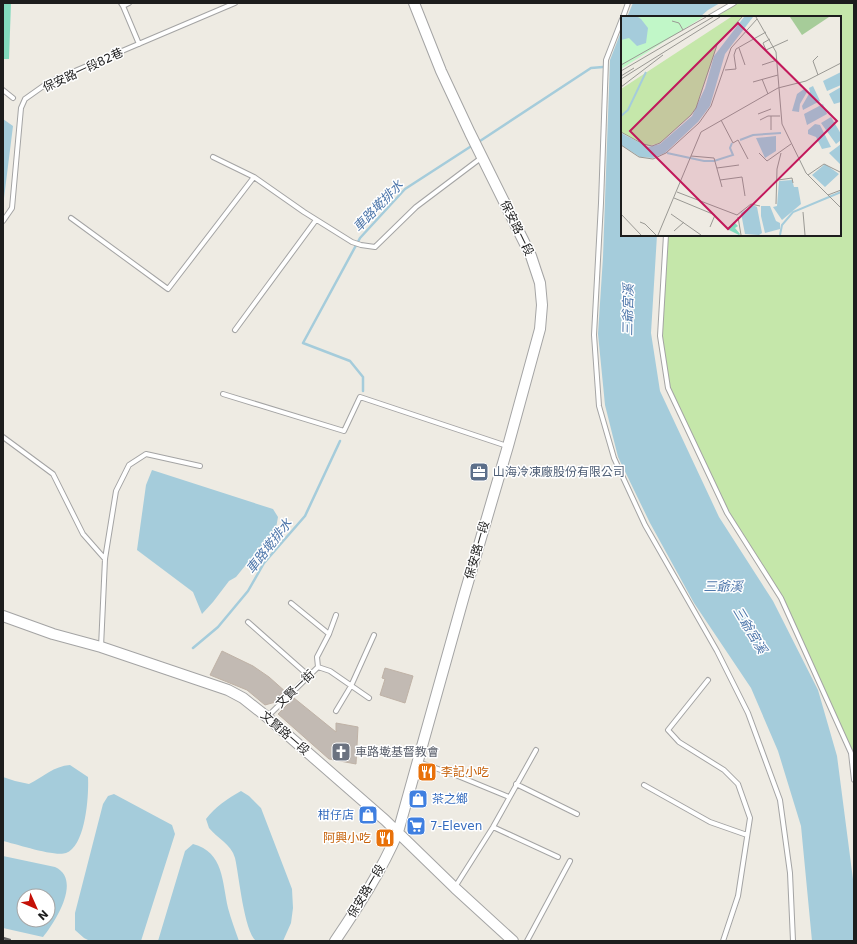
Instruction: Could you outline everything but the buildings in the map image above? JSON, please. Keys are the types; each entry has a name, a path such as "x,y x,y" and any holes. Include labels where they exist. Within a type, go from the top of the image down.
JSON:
{"street":[{"name":"保安路一段","path":"335,941 354,913 391,849 398,832 540,329 542,298 538,276 531,256 481,156 441,71 414,3"},
{"name":"文賢路一段","path":"3,616 53,634 101,647 228,690 243,698 267,717 398,832 455,888 513,941"}],"lane":[{"path":"129,3 122,4 139,44"},
{"name":"保安路一段82巷","path":"3,221 12,208 21,108 25,99 49,82 236,3"},
{"path":"623,16 628,3"},
{"path":"712,16 734,3"},
{"path":"621,21 606,60 601,203 594,335 599,406 614,458 645,525 717,651 748,713 780,800 790,872 793,941"},
{"path":"3,90 13,98"},
{"path":"213,157 254,177 316,220 352,242 360,245 376,247 416,207 481,156"},
{"path":"72,218 168,289 254,177"},
{"path":"235,330 316,220"},
{"path":"666,236 660,336 668,388 727,513 781,598 851,753 854,780"},
{"path":"223,394 344,431 360,397 508,446"},
{"path":"3,437 53,474 83,534 105,559"},
{"path":"101,647 105,559 116,491 129,465 146,454 200,466"},
{"path":"291,603 329,634"},
{"name":"文賢一街","path":"267,717 318,667 317,657 329,634 336,615"},
{"path":"248,622 309,676"},
{"path":"336,711 351,686 374,636"},
{"path":"318,667 330,671 370,698"},
{"path":"708,680 668,730 680,742 724,770 738,784 750,818 738,896 723,941"},
{"path":"455,888 493,827 536,750"},
{"path":"417,762 458,776 509,798"},
{"path":"516,784 577,814"},
{"path":"644,785 710,822 747,836"},
{"path":"493,827 558,857"},
{"path":"527,941 570,861"}],"green space":[{"path":"3,3 11,3 9,59 3,59"},
{"path":"734,3 854,3 854,780 851,753 781,598 727,513 668,388 660,336 666,236 841,236 841,16 712,16"}],"water":[{"path":"633,3 720,3 701,16 627,16"},
{"name":"三爺溪","path":"621,32 621,236 657,236 651,333 660,391 719,517 773,601 818,690 837,756 854,887 854,941 812,941 801,826 778,751 751,688 694,603 650,523 618,457 605,405 598,334 603,257 610,60"},
{"path":"3,119 13,126 3,206"},
{"path":"152,470 273,509 278,517 276,528 236,577 229,581 202,614 193,592 137,550 146,485"},
{"path":"70,765 88,777 88,795 85,819 78,841 73,848 66,853 61,854 35,850 3,841 3,777 29,784 59,767"},
{"path":"241,791 249,796 261,808 292,889 293,908 291,923 283,941 256,941 252,935 248,926 242,902 235,858 227,845 209,828 206,819 213,811"},
{"path":"114,794 172,825 175,834 141,941 90,941 75,930 75,913 103,804 108,796"},
{"path":"193,844 203,848 211,854 220,869 229,912 239,941 158,941 185,851"},
{"path":"3,856 55,867 63,873 66,881 66,890 64,900 56,918 56,888 16,888 16,928 49,928 43,937 3,928"}],"waterway":[{"name":"車路墘排水","path":"477,143 591,68 603,67"},
{"name":"車路墘排水","path":"363,391 363,377 350,361 303,343 360,238 405,189 473,145"},
{"name":"車路墘排水","path":"193,648 218,627 248,591 264,563 305,516 340,441"}],"railway":[{"path":"3,938 13,941"}],"place":[{"name":"山海冷凍廠股份有限公司","path":"479,472"},
{"name":"車路墘基督教會","path":"341,752"},
{"name":"李記小吃","path":"427,772"},
{"name":"茶之鄉","path":"418,799"},
{"name":"柑仔店","path":"368,815"},
{"name":"7-Eleven","path":"416,826"},
{"name":"阿興小吃","path":"385,838"}],"water label":[{"name":"三爺宮溪","path":"628,310"},
{"name":"三爺宮溪","path":"750,630"}]}
